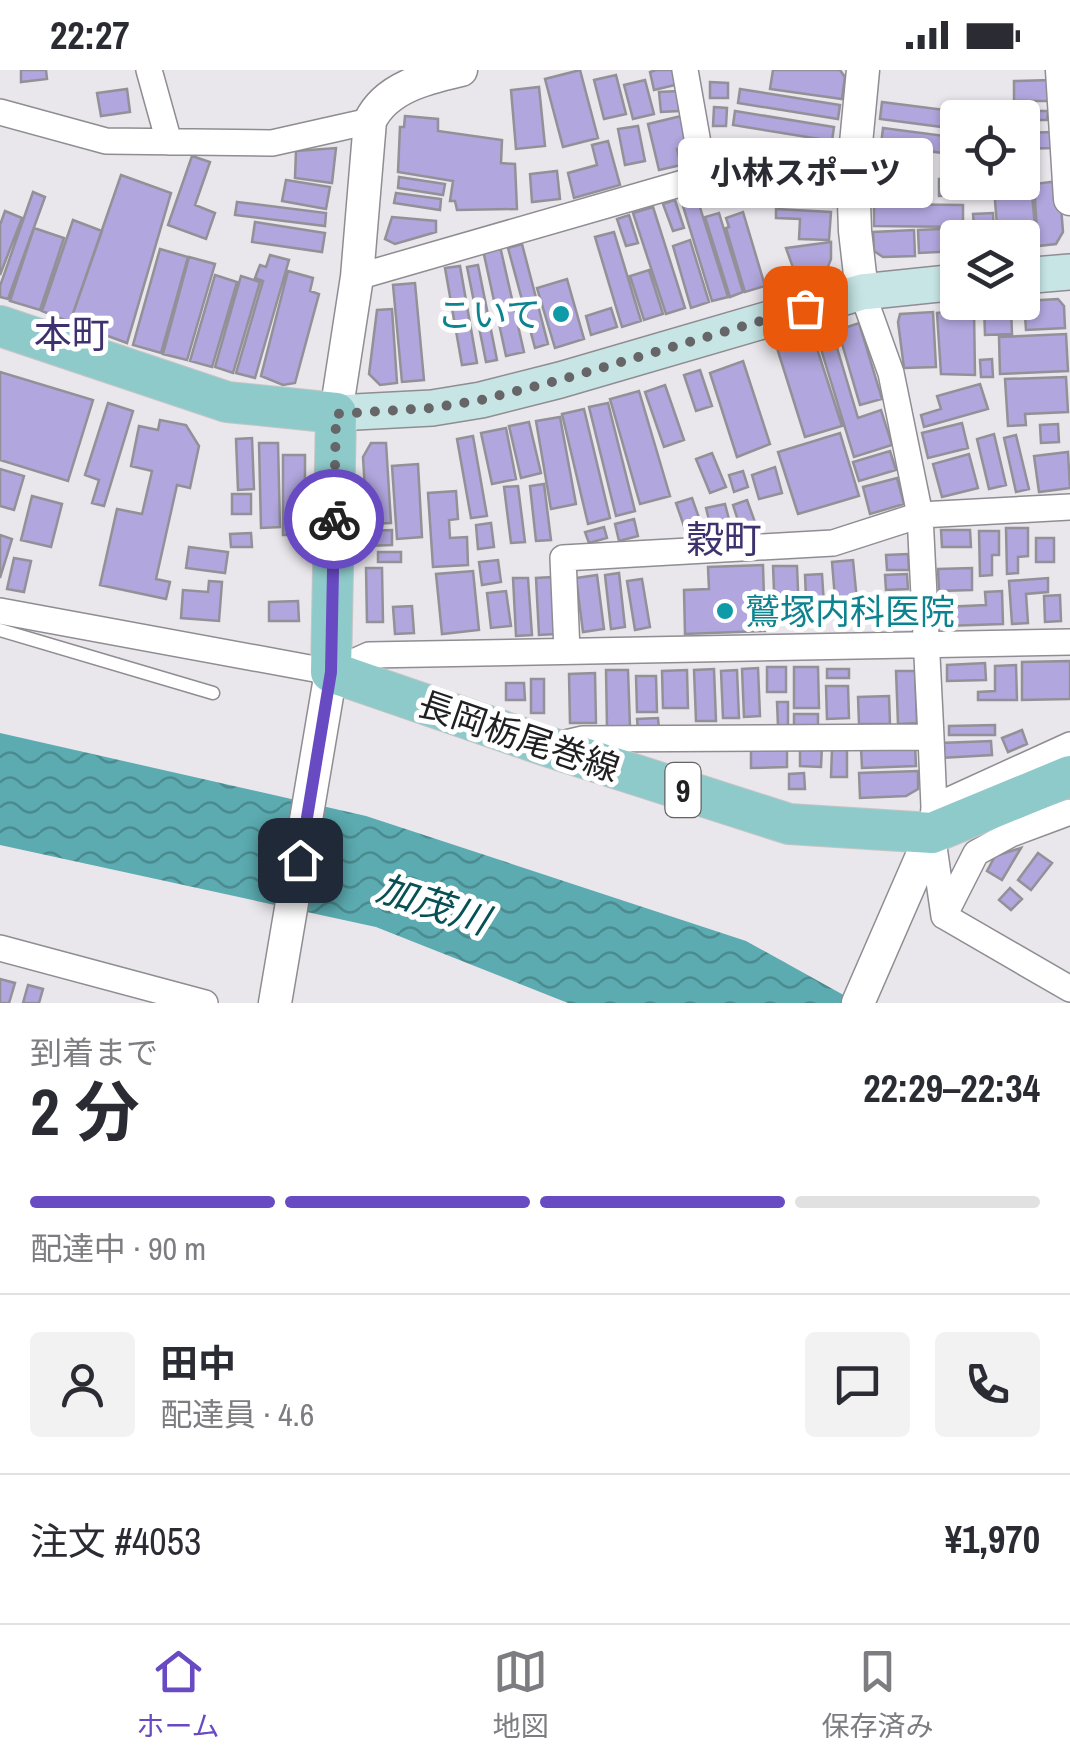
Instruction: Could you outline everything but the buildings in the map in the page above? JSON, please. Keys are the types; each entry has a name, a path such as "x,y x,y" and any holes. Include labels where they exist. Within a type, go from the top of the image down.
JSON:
{"main road":[{"path":"1040,274 1070,272"},
{"path":"0,326 227,402 336,414 432,408 481,400 862,292 940,284"},
{"path":"331,672 336,414"},
{"name":"長岡栃尾巻線","path":"331,672 789,824 933,820 1060,792"}],"street":[{"path":"149,70 169,142"},
{"path":"357,278 704,177 685,70"},
{"path":"862,70 854,175 855,231 862,292 890,372 920,515 933,820 944,916"},
{"path":"1062,70 1070,200"},
{"path":"336,414 357,278 370,121 394,92 450,71"},
{"path":"0,112 106,141 272,144 370,121"},
{"path":"567,650 563,558 833,543 920,515 1070,507"},
{"path":"0,612 331,672 369,655 1070,642"},
{"path":"275,1003 331,672"},
{"path":"549,747 583,739 932,737"},
{"path":"858,1003 902,906 933,820 1070,745"},
{"path":"944,916 976,853 1012,834 1060,792"},
{"path":"944,916 1070,989"},
{"path":"0,948 205,1003"}],"lane":[{"path":"0,630 213,693"}],"water":[{"name":"加茂川","path":"0,733 366,816 746,941 858,1003 568,1003 376,927 0,845"}],"way so far":[{"path":"334,519 336,414 432,408 481,400 805,308"}],"place":[{"name":"小林スポーツ","path":"805,308"},
{"name":"こいて","path":"561,314"},
{"name":"鷲塚内科医院","path":"725,611"}],"district":[{"name":"本町","path":"72,334"},
{"name":"穀町","path":"724,539"}],"route":[{"path":"300,860 331,672 334,519"}]}
